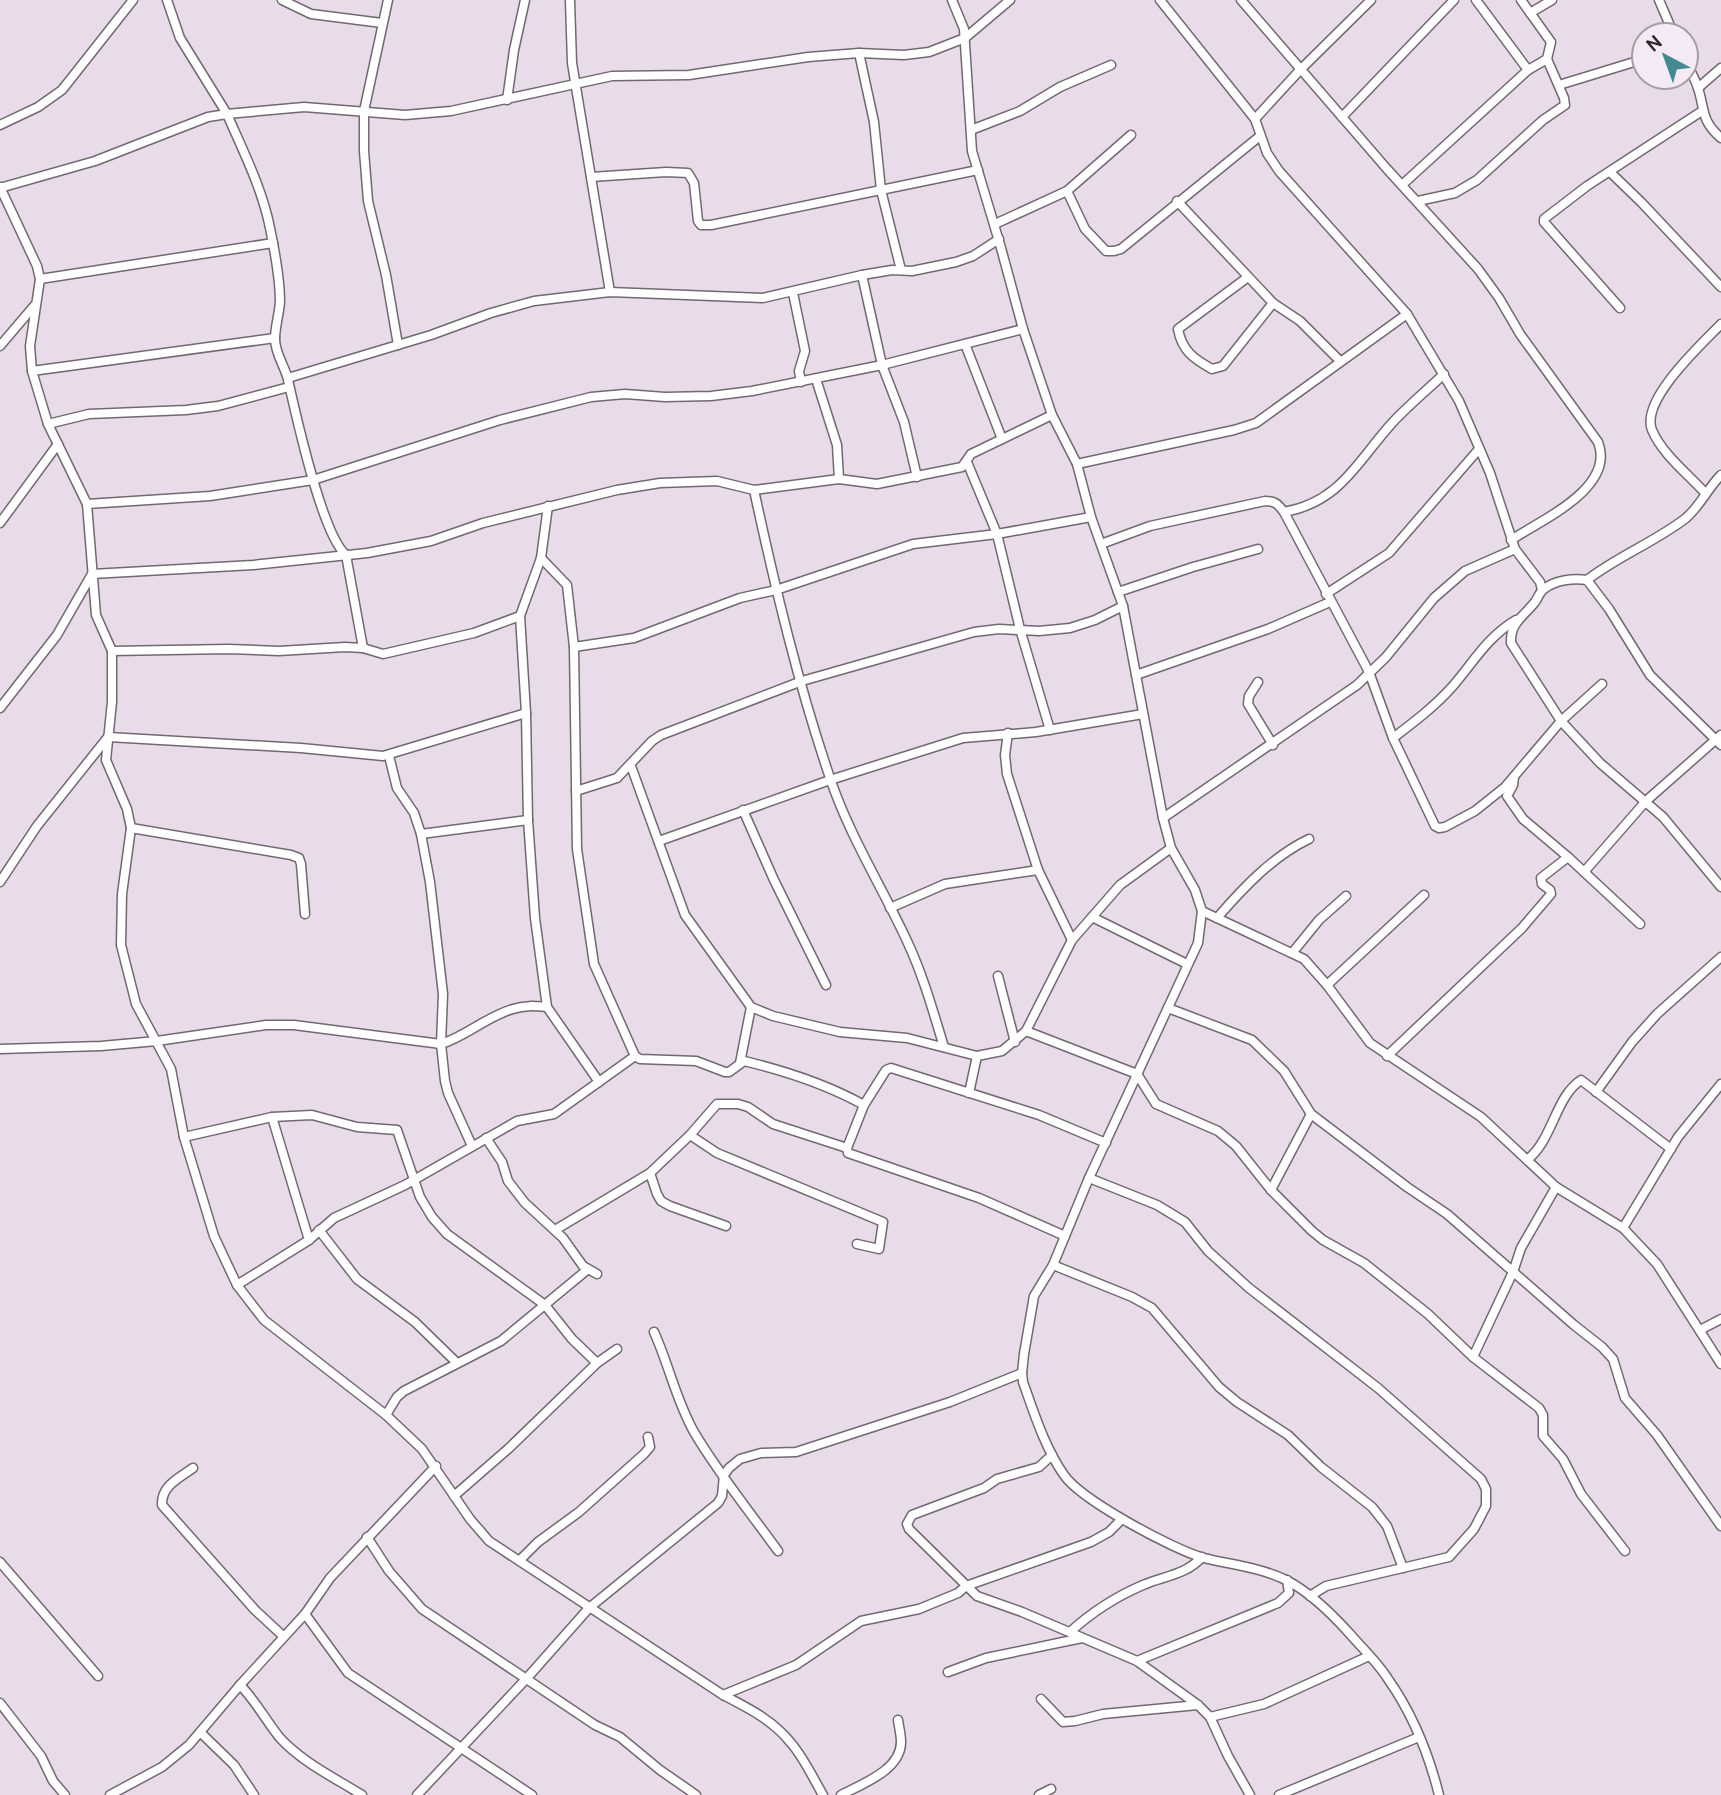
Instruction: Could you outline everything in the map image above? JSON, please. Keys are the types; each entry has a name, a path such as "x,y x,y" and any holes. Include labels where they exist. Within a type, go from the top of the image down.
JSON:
{"street":[{"path":"0,125 38,107 62,90 133,0"},
{"path":"166,0 180,38 227,114 255,176 278,269 280,303 276,349 288,383 313,480 336,543 346,555 363,648"},
{"path":"282,0 311,14 382,23"},
{"path":"388,0 364,111 365,170 368,201 386,275 398,345"},
{"path":"507,100 525,0"},
{"path":"570,0 570,41 575,83 610,292"},
{"path":"952,0 962,22 965,38 972,151 1023,329 1052,415 1077,464 1091,517 1123,606 1163,818 1171,848 1195,890 1202,911 1198,943 1089,1178 1052,1265 1034,1296 1022,1373 1032,1407 1052,1455 1066,1478 1075,1486 1122,1519 1202,1557 1243,1564 1287,1580 1337,1620 1388,1678 1432,1765 1439,1795"},
{"path":"823,1795 792,1744 756,1712 723,1695 484,1536 422,1449 386,1415 275,1329 251,1306 237,1285 214,1236 184,1137 171,1069 136,1004 121,945 122,894 131,828 127,809 106,760 112,702 112,651 96,615 88,504 48,424 32,371 30,346 40,279 37,266 0,187 95,161 208,117 227,114 304,107 405,115 507,100 612,76 689,75 808,57 859,53 917,54 949,46 965,38 1010,0"},
{"path":"1160,0 1255,119 1267,153 1279,171 1407,314 1459,401 1494,484 1511,540 1540,582 1542,590"},
{"path":"1241,0 1478,269 1520,334 1600,447 1601,459 1597,475 1583,494 1511,540"},
{"path":"1255,119 1300,69 1371,0"},
{"path":"1342,117 1454,0"},
{"path":"1476,0 1528,70"},
{"path":"1418,201 1455,193 1477,180 1543,120 1565,105 1547,59 1551,43 1521,0"},
{"path":"1530,13 1552,0"},
{"path":"1659,0 1668,21"},
{"path":"859,53 874,122 881,190 901,270"},
{"path":"1403,184 1528,70 1547,59"},
{"path":"1559,85 1630,63"},
{"path":"971,130 1020,111 1060,87 1111,65"},
{"path":"1700,86 1721,68"},
{"path":"1699,91 1702,111 1710,127 1721,138"},
{"path":"1620,308 1544,222 1545,216 1702,111"},
{"path":"995,224 1067,191 1131,135"},
{"path":"1067,191 1085,229 1106,251 1114,251 1121,249 1260,136"},
{"path":"590,177 688,173 694,183 698,221 701,225 711,225 978,170"},
{"path":"1610,172 1721,287"},
{"path":"1177,201 1273,303 1300,321 1340,361"},
{"path":"48,424 89,414 218,407 534,301 610,292 763,298 862,275 912,271 956,262 973,256 999,239"},
{"path":"40,279 273,243"},
{"path":"862,275 882,365 904,422 917,477"},
{"path":"1248,277 1178,329 1181,343 1192,357 1212,369 1223,366 1273,303"},
{"path":"793,292 805,351 799,371 801,382"},
{"path":"0,346 36,303"},
{"path":"1077,464 1256,423 1407,314"},
{"path":"1705,493 1658,441 1650,419 1673,373 1721,324"},
{"path":"88,504 210,496 313,480 500,420 591,397 625,394 711,396 801,382 882,365 1023,329"},
{"path":"32,371 275,338"},
{"path":"965,344 1002,439"},
{"path":"1284,512 1321,500 1340,486 1392,423 1444,374"},
{"path":"816,379 837,445 839,479"},
{"path":"92,574 253,565 346,555 431,541 483,523 617,490 688,481 717,481 754,490 839,479 877,484 962,467 971,454 1052,415"},
{"path":"0,523 58,444"},
{"path":"1136,675 1268,629 1328,598 1389,552 1479,449"},
{"path":"967,462 997,534 1020,629 1050,730"},
{"path":"1394,738 1438,701 1490,638 1534,604 1542,590 1564,580 1587,580 1684,519 1721,475"},
{"path":"754,490 776,590 830,780 908,943 944,1047"},
{"path":"1101,544 1150,526 1273,501 1284,512 1369,672 1394,738 1435,826 1439,828 1489,801 1514,777 1561,721 1602,684"},
{"path":"548,506 541,558 520,616 526,713 528,820 535,918 547,1007 599,1083"},
{"path":"574,647 634,638 740,598 776,590 913,544 997,534 1091,517"},
{"path":"1118,592 1258,549"},
{"path":"1163,818 1357,685 1386,657 1434,598 1454,580 1479,563 1515,549"},
{"path":"541,558 566,584 569,593 574,647 577,849 594,964 635,1056 639,1059 696,1061 725,1072 733,1070 744,1061 779,1069 838,1091 864,1105"},
{"path":"0,708 57,635 92,574"},
{"path":"1584,872 1646,801 1719,740 1670,697 1650,675 1609,609 1587,580"},
{"path":"576,791 617,778 661,735 802,681 974,632 1070,628 1095,620 1123,606"},
{"path":"112,651 363,648 383,654 474,633 520,616"},
{"path":"1516,620 1511,643 1561,721 1601,763 1663,817 1721,887"},
{"path":"1258,682 1249,696 1248,704 1273,745"},
{"path":"108,737 389,755 526,713"},
{"path":"659,841 830,780 963,738 1050,730 1143,714"},
{"path":"1008,733 1005,755 1007,774 1038,870 1072,940"},
{"path":"0,882 37,827 108,737"},
{"path":"389,755 397,788 414,813 421,834 430,882 443,994 441,1044 448,1093 472,1146"},
{"path":"631,766 685,915 751,1007 784,1019 840,1032 907,1038 976,1056 1002,1051 1026,1031 1072,940 1119,886 1171,848"},
{"path":"1514,777 1507,798 1523,819 1640,924"},
{"path":"743,810 826,985"},
{"path":"421,834 528,820"},
{"path":"131,828 299,858 302,864 305,914"},
{"path":"1217,918 1241,890 1291,847 1309,839"},
{"path":"1387,1056 1522,928 1551,894 1542,884 1541,878 1568,857"},
{"path":"890,908 945,884 1038,870"},
{"path":"1327,985 1424,895"},
{"path":"1293,952 1319,920 1346,896"},
{"path":"1202,911 1304,959 1370,1043 1481,1117 1556,1187 1623,1228 1657,1264 1721,1364"},
{"path":"1092,917 1187,964"},
{"path":"1596,1093 1632,1042 1657,1014 1721,957"},
{"path":"998,976 1015,1042"},
{"path":"0,1048 101,1046 157,1041 266,1025 294,1025 441,1044 456,1039 511,1009 526,1006 547,1007"},
{"path":"740,1063 751,1007"},
{"path":"1168,1008 1252,1040 1284,1071 1311,1114 1407,1187 1440,1208 1611,1357 1625,1398 1657,1435 1721,1526"},
{"path":"1026,1031 1137,1074 1156,1104 1218,1131 1271,1190 1322,1240 1364,1264 1428,1314 1473,1357 1542,1411 1543,1436 1563,1459 1581,1494 1625,1552"},
{"path":"237,1285 309,1240 334,1218 415,1179 523,1119 554,1114 635,1056"},
{"path":"969,1093 976,1056"},
{"path":"1065,1236 979,1198 848,1153 847,1148 864,1105 886,1070 891,1068 1038,1115 1106,1143"},
{"path":"1527,1160 1541,1146 1555,1116 1578,1081 1583,1081 1671,1149"},
{"path":"1623,1228 1685,1126 1721,1084"},
{"path":"555,1230 650,1172 690,1135 713,1107 722,1102 748,1107 773,1124 847,1148"},
{"path":"1271,1190 1311,1114"},
{"path":"184,1137 272,1117 312,1115 358,1128 397,1130 420,1196 432,1217 447,1234 545,1305 572,1339 597,1363"},
{"path":"272,1117 309,1240"},
{"path":"690,1135 717,1153 883,1222 878,1248 857,1244"},
{"path":"486,1138 502,1162 508,1181 525,1203 555,1230 587,1270 597,1274"},
{"path":"650,1172 662,1201 726,1226"},
{"path":"1089,1178 1157,1205 1185,1222 1208,1251 1249,1288 1378,1388 1481,1479 1486,1489 1486,1506 1474,1529 1449,1557 1326,1586 1310,1596"},
{"path":"1473,1357 1513,1272 1521,1248 1556,1187"},
{"path":"319,1230 357,1279 415,1322 457,1363"},
{"path":"1052,1265 1132,1297 1152,1308 1219,1387 1288,1435 1321,1467 1372,1507 1387,1526 1403,1568"},
{"path":"386,1415 404,1391 501,1341 587,1270"},
{"path":"1700,1330 1721,1319"},
{"path":"654,1332 665,1355 678,1401 695,1433 778,1551"},
{"path":"454,1496 508,1449 597,1363 617,1349"},
{"path":"417,1795 589,1608 718,1503 722,1496 724,1475 733,1464 749,1455 796,1452 950,1402 1022,1373"},
{"path":"520,1560 645,1454 650,1447 648,1437"},
{"path":"1052,1455 1039,1467 997,1479 984,1488 922,1510 908,1519 909,1529 977,1596 1137,1661 1198,1705 1210,1717 1250,1795"},
{"path":"110,1795 177,1757 305,1614 330,1578 436,1466"},
{"path":"192,1468 166,1488 161,1496 162,1505 255,1610 283,1636"},
{"path":"723,1695 796,1665 861,1621 919,1609 966,1587 1091,1542 1109,1532 1122,1519"},
{"path":"367,1537 395,1578 422,1609 594,1726 635,1747 660,1770 696,1795"},
{"path":"1070,1632 1112,1598 1189,1569 1202,1557"},
{"path":"0,1562 98,1676"},
{"path":"1137,1661 1278,1604 1289,1593 1287,1580"},
{"path":"305,1614 348,1673 532,1795"},
{"path":"948,1672 986,1658 1082,1638"},
{"path":"1210,1717 1264,1704 1369,1656"},
{"path":"240,1685 256,1702 281,1739 299,1755 362,1795"},
{"path":"1041,1699 1063,1721 1103,1714 1198,1705"},
{"path":"0,1703 41,1756 53,1781 65,1795"},
{"path":"841,1795 878,1775 894,1762 900,1752 901,1742 898,1720"},
{"path":"200,1732 234,1765 254,1795"},
{"path":"1279,1795 1419,1737"},
{"path":"1039,1795 1051,1789"}]}
